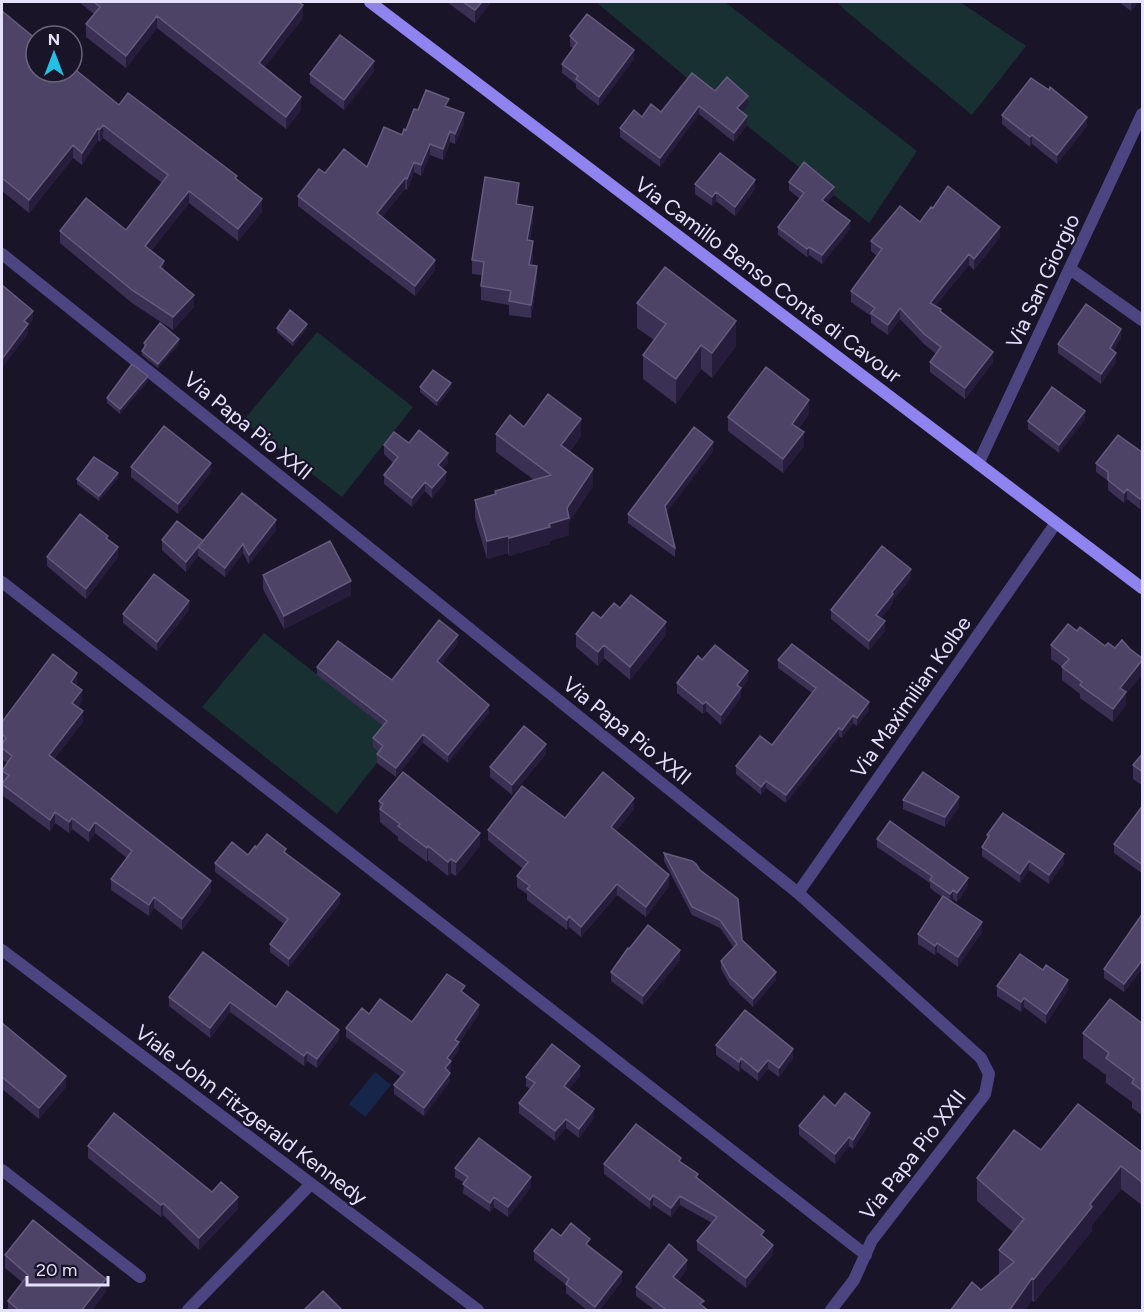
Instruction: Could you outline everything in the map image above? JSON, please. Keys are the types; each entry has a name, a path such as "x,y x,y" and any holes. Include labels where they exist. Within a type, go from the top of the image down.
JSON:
{"street":[{"name":"Via Camillo Benso Conte di Cavour","path":"370,2 1143,588"},
{"name":"Via San Giorgio","path":"978,464 1143,114"},
{"name":"Via Papa Pio XXII","path":"2,254 798,893 981,1058 989,1074 985,1094 872,1240 854,1280 831,1311"},
{"path":"1070,269 1143,320"},
{"name":"Via Maximilian Kolbe","path":"798,893 1056,523"},
{"path":"2,582 866,1254"},
{"name":"Viale John Fitzgerald Kennedy","path":"2,950 478,1311"},
{"path":"2,1170 140,1277"},
{"path":"188,1311 310,1184"}],"green space":[{"path":"596,2 725,2 917,151 869,223"},
{"path":"837,2 960,2 1026,46 972,115"},
{"path":"317,332 413,407 342,497 243,421"},
{"path":"264,633 397,737 337,814 202,707"}],"water":[{"path":"375,1072 391,1085 365,1117 349,1104"}],"building":[{"path":"94,2 298,2 303,5 259,63 301,97 286,117 157,16 126,56 86,24 100,7"},
{"path":"463,2 482,2 475,10"},
{"path":"2,11 24,29 24,84 84,84 84,77 119,105 128,93 237,176 235,178 262,199 238,229 189,191 145,246 164,261 160,267 194,295 173,317 132,290 60,231 86,198 126,230 168,175 103,125 100,129 98,128 82,153 73,145 29,200 2,178"},
{"path":"587,14 634,50 599,97 576,79 578,76 562,64 577,43 570,36"},
{"path":"340,35 374,61 344,100 310,74"},
{"path":"692,73 715,91 727,77 748,96 737,108 747,116 734,133 699,106 660,158 620,128 634,110 642,117 651,104 661,112"},
{"path":"1031,78 1049,90 1050,87 1087,117 1057,155 1002,115"},
{"path":"426,90 449,99 445,106 464,113 455,134 450,131 443,149 430,144 421,165 414,162 407,179 405,178 377,213 435,260 415,286 298,196 319,169 325,173 344,149 367,167 384,127 402,135 414,109 418,110"},
{"path":"720,153 755,180 735,207 716,192 712,197 695,184"},
{"path":"804,162 834,187 822,200 850,221 822,255 809,247 807,249 778,227 804,193 789,182"},
{"path":"485,177 519,183 516,204 533,207 527,240 533,241 529,265 537,266 531,305 509,301 511,291 481,286 484,262 472,260"},
{"path":"948,186 1000,227 974,259 969,254 930,303 941,309 940,311 993,352 965,388 930,362 941,347 924,334 900,308 888,325 871,313 875,308 851,291 882,249 871,241 900,206 920,222"},
{"path":"665,267 736,321 712,353 701,345 676,379 643,355 666,324 637,303"},
{"path":"2,285 33,311 24,321 28,324 2,359"},
{"path":"1086,304 1121,329 1110,348 1116,353 1101,374 1058,344"},
{"path":"290,310 307,324 293,341 277,328"},
{"path":"160,323 179,339 158,364 142,351 146,345 144,343"},
{"path":"132,364 148,376 120,409 107,398"},
{"path":"766,367 809,400 792,424 804,432 783,459 728,417"},
{"path":"433,370 451,383 437,401 420,387"},
{"path":"1052,387 1085,411 1059,445 1028,421"},
{"path":"548,394 581,419 561,445 593,469 567,508 569,518 549,524 550,527 509,538 508,536 487,541 475,500 496,494 495,491 551,475 496,434 510,415 524,427"},
{"path":"164,426 211,463 178,504 131,467"},
{"path":"694,427 713,442 665,506 675,548 628,514"},
{"path":"419,430 448,453 438,465 446,472 432,488 425,482 412,498 384,475 398,457 384,445 394,432 409,443"},
{"path":"1118,435 1143,453 1143,497 1140,499 1127,489 1124,493 1108,480 1108,472 1096,463"},
{"path":"94,457 118,473 99,496 77,479"},
{"path":"242,493 276,520 249,555 243,544 225,568 198,547"},
{"path":"80,514 118,547 86,589 47,557"},
{"path":"177,521 203,541 186,562 162,540"},
{"path":"330,541 351,581 284,616 263,575"},
{"path":"882,546 911,569 876,615 885,621 869,641 831,610"},
{"path":"154,574 189,601 157,642 123,614"},
{"path":"631,595 666,622 630,667 604,645 598,652 576,634 593,612 601,618 614,603 620,608"},
{"path":"439,620 458,635 437,661 489,705 448,755 423,734 396,768 377,754 383,746 373,738 387,721 317,667 338,641 392,680"},
{"path":"1068,624 1077,631 1080,627 1105,646 1108,643 1115,648 1122,640 1143,659 1120,688 1126,692 1113,709 1080,685 1082,682 1062,667 1069,659 1051,645"},
{"path":"792,644 869,702 857,718 853,715 842,730 839,728 786,795 766,781 761,787 736,766 760,736 772,745 816,688 778,660"},
{"path":"715,645 748,671 737,685 741,688 721,715 677,683 698,656 702,660"},
{"path":"53,654 77,673 71,682 82,690 72,703 83,711 49,755 211,881 182,919 154,897 149,905 111,879 132,851 95,822 89,831 72,818 69,822 55,812 50,820 2,784 9,775 2,771 12,756 2,748 6,738 2,734 2,722"},
{"path":"524,726 546,744 512,785 490,767"},
{"path":"1143,753 1143,772 1133,765"},
{"path":"403,772 480,833 456,862 451,859 448,862 428,846 427,848 380,809 383,804 379,801"},
{"path":"603,772 634,798 611,827 669,875 646,907 617,884 581,927 569,916 567,920 527,889 530,886 517,876 528,862 488,830 522,786 565,818"},
{"path":"923,772 959,797 945,817 903,800"},
{"path":"1141,808 1143,809 1143,865 1114,844"},
{"path":"1003,813 1064,854 1049,875 1029,861 1020,874 982,847 989,836 987,835"},
{"path":"890,821 968,878 957,893 953,890 950,894 930,880 932,876 877,839"},
{"path":"267,834 286,849 284,852 340,894 289,959 270,944 288,919 215,863 232,842 248,855"},
{"path":"664,853 692,861 700,870 738,899 742,940 776,972 753,999 730,977 721,961 737,944 720,920 692,907"},
{"path":"943,896 982,922 958,957 937,943 935,946 918,934"},
{"path":"1143,913 1143,959 1124,984 1104,969"},
{"path":"648,925 680,950 643,996 611,972"},
{"path":"203,952 276,1007 287,991 339,1030 317,1059 307,1052 304,1056 230,1002 210,1028 169,997"},
{"path":"1020,954 1043,970 1046,965 1068,980 1046,1014 1024,998 1021,1002 997,986"},
{"path":"447,974 465,986 461,991 479,1005 455,1040 459,1042 447,1058 451,1061 445,1068 450,1073 424,1108 394,1085 405,1072 346,1028 362,1008 369,1014 380,999 412,1022"},
{"path":"1110,999 1143,1024 1143,1091 1132,1083 1134,1079 1106,1058 1109,1053 1083,1033"},
{"path":"745,1010 793,1049 779,1068 768,1060 758,1072 741,1058 739,1062 716,1045"},
{"path":"2,1023 66,1076 39,1108 2,1077"},
{"path":"552,1044 580,1066 564,1086 594,1109 579,1129 566,1119 555,1131 519,1103 535,1083 526,1077"},
{"path":"845,1093 870,1113 853,1140 849,1137 835,1154 799,1126 824,1096 835,1106"},
{"path":"1078,1104 1143,1153 1143,1183 1121,1166 1090,1204 1092,1207 1034,1279 1032,1278 1009,1311 950,1311 972,1282 981,1290 1014,1262 999,1250 1024,1219 977,1178 1014,1130 1041,1150"},
{"path":"114,1113 212,1192 221,1182 238,1197 199,1238 163,1203 161,1205 88,1146"},
{"path":"636,1124 681,1158 679,1161 698,1174 696,1177 764,1231 761,1235 773,1245 746,1278 697,1241 717,1217 680,1196 671,1208 653,1195 650,1200 604,1164"},
{"path":"479,1138 531,1177 508,1207 494,1197 490,1203 463,1184 468,1177 455,1168"},
{"path":"33,1220 106,1279 81,1311 20,1311 8,1301 28,1275 5,1255"},
{"path":"571,1223 590,1239 586,1244 622,1272 595,1307 566,1284 569,1279 534,1251 552,1229 561,1236"},
{"path":"669,1244 687,1260 673,1277 704,1301 700,1304 709,1311 668,1311 636,1287"},
{"path":"323,1291 343,1311 303,1311"}]}
